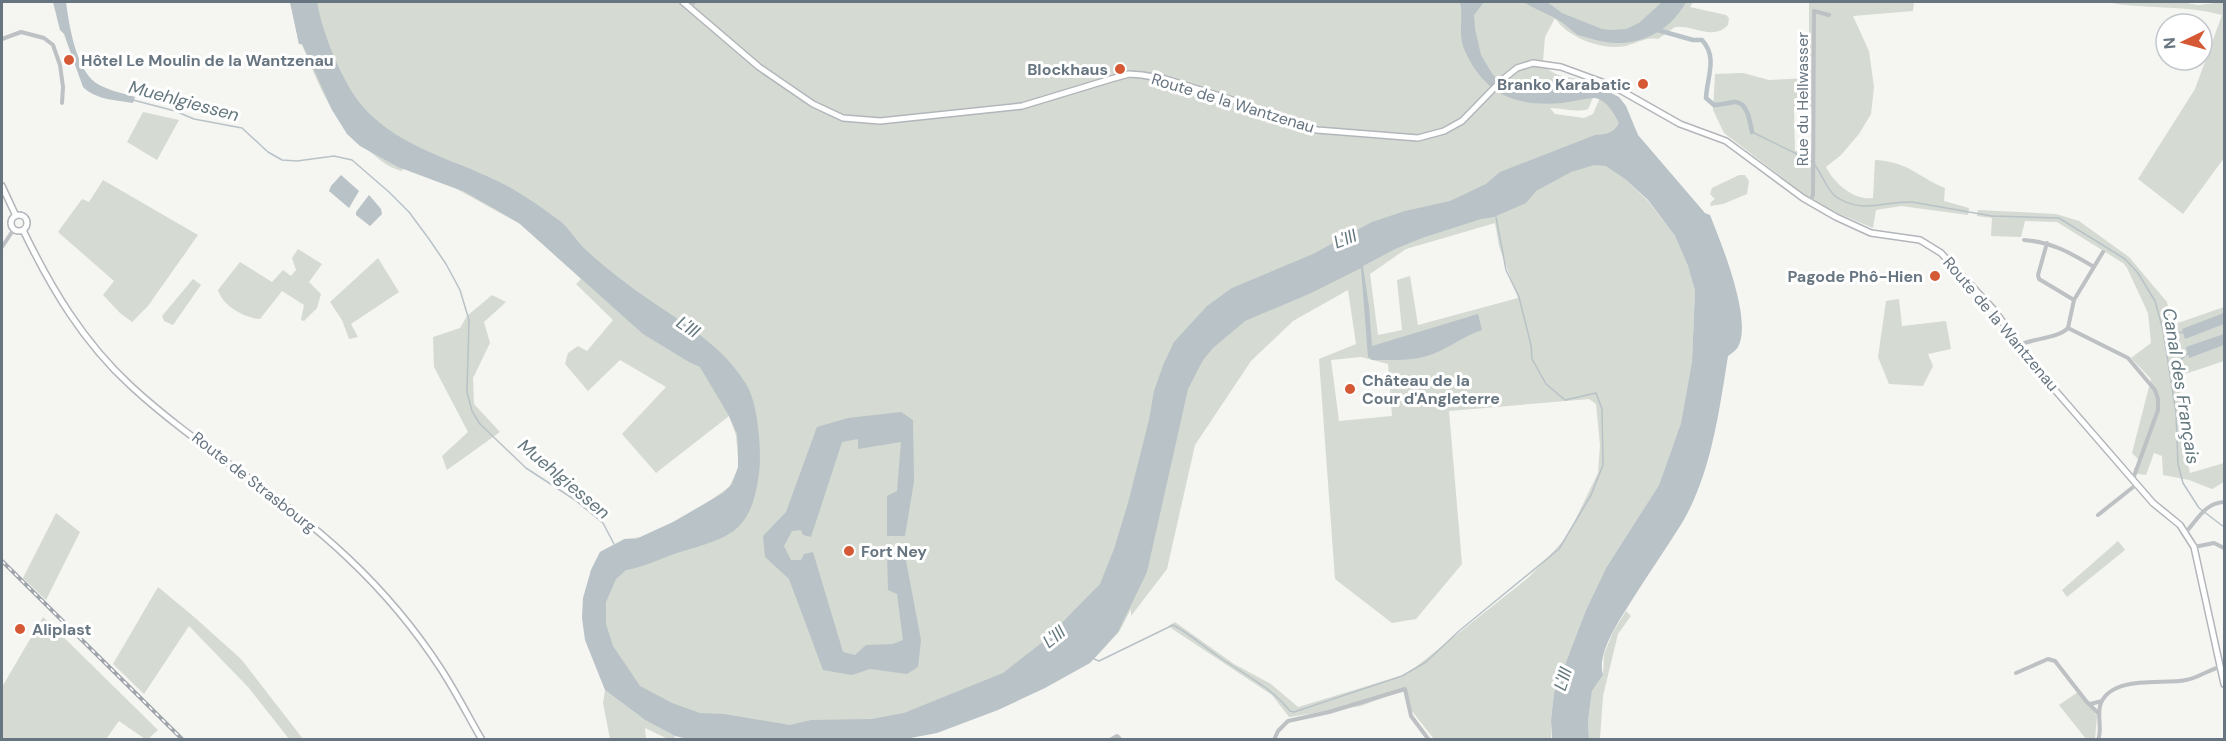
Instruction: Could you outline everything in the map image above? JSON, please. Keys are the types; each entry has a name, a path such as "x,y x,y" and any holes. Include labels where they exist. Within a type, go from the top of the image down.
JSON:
{"main road":[{"name":"Route de la Wantzenau","path":"683,2 759,67 813,105 831,114 857,120 880,121 1022,106 1129,74 1166,79 1245,104 1278,119 1317,130 1418,138 1444,132 1462,122 1502,80 1517,68 1539,63 1561,66 1613,86 1680,124 1726,141 1810,202 1863,230 1881,235 1912,238 1933,247 1946,258 1984,298 2029,360 2153,503 2186,532 2194,547 2224,684"},
{"path":"2,186 16,216"},
{"path":"21,215 26,218 27,224 23,230 14,229 11,222 16,216 21,215"},
{"name":"Route de Strasbourg","path":"23,230 44,273 65,308 111,365 144,397 293,511 362,571 421,640 449,681 482,740"}],"street":[{"path":"690,7 694,2"},
{"name":"Rue du Hellwasser","path":"1810,202 1813,195 1814,11 1829,15"},
{"path":"2,39 21,32 44,38 53,45 60,65 63,102"},
{"path":"2,247 14,229"},
{"path":"2024,240 2047,243 2068,251 2094,267"},
{"path":"2047,243 2038,275 2039,279 2074,300"},
{"path":"2019,345 2062,333 2068,328 2074,300 2103,252"},
{"path":"2068,328 2122,354 2135,365 2155,390 2158,399 2158,410 2135,481 2098,515"},
{"path":"2186,532 2206,508 2216,502 2224,502"},
{"path":"2194,547 2214,543 2224,548"},
{"path":"2016,673 2052,659 2060,664 2099,714"},
{"path":"2090,704 2102,701 2114,690 2124,685 2186,680 2221,667"},
{"path":"1274,740 1283,725 1294,719 1329,712 1405,689 1411,716 1429,740"},
{"path":"2098,740 2102,701"},
{"path":"1110,740 1117,736 1121,740"}],"shaded area":[{"path":"290,2 1693,2 1690,7 1726,15 1729,18 1728,25 1716,32 1675,27 1658,39 1617,47 1596,44 1576,37 1555,18 1545,37 1543,60 1538,60 1539,66 1561,76 1588,82 1597,89 1588,109 1550,108 1555,114 1584,118 1593,114 1602,93 1626,107 1613,170 1648,201 1675,236 1688,266 1695,291 1692,361 1681,423 1659,485 1606,568 1586,610 1554,693 1551,739 1434,739 1411,710 1406,689 1361,706 1289,717 1272,695 1168,626 1175,622 1234,664 1271,684 1298,707 1407,674 1529,577 1567,537 1598,473 1600,445 1596,404 1589,399 1449,411 1462,564 1416,619 1392,623 1335,579 1319,359 1356,344 1348,290 1293,321 1251,361 1195,445 1167,569 1131,616 1131,609 1119,632 1094,659 1072,642 938,714 768,730 652,702 602,638 607,580 590,572 600,552 624,539 641,537 690,515 729,487 738,469 738,459 736,435 729,416 656,473 622,434 666,387 620,360 588,391 565,364 568,353 578,346 587,351 613,320 576,284 581,279 520,224 455,188 405,168 401,171 391,167 357,141 346,130 329,104 302,45 299,44","holes":["1495,223 1499,246 1518,298 1418,325 1410,276 1397,280 1402,330 1378,335 1370,274 1406,249","1361,357 1388,364 1392,416 1339,421 1331,360"]},
{"path":"1809,2 1914,2 1913,11 1853,16 1869,51 1874,87 1871,114 1859,134 1841,155 1826,167 1845,190 1859,197 1873,198 1875,160 1896,164 1945,188 1944,201 1969,208 1968,215 1901,206 1876,210 1873,228 1816,204 1815,200 1805,195 1724,133 1713,110 1715,74 1743,73 1769,80 1809,78","holes":["1815,108 1815,152 1795,151 1794,109"]},
{"path":"2106,2 2182,2 2198,5 2224,2 2224,158 2183,214 2138,179 2195,89 2201,72 2214,72 2214,37 2222,15 2192,9"},
{"path":"143,112 179,120 157,160 127,142"},
{"path":"1739,175 1745,175 1749,181 1747,194 1723,204 1710,206 1715,199 1710,194 1712,188"},
{"path":"103,180 198,235 148,306 132,322 103,295 114,281 58,232 82,199 89,202"},
{"path":"1978,210 2056,214 2079,221 2129,257 2167,302 2172,325 2224,307 2224,361 2179,376 2184,437 2190,473 2224,463 2224,482 2212,489 2189,480 2163,475 2162,456 2154,453 2146,475 2138,474 2134,469 2140,461 2132,453 2151,379 2131,358 2151,343 2148,313 2123,263 2057,222 2025,221 2021,237 1991,236 1992,218 1977,216"},
{"path":"298,249 322,264 309,282 321,294 317,308 304,321 301,320 304,305 282,291 260,319 234,310 220,296 218,290 240,262 272,282 283,270 291,276 296,270 292,258"},
{"path":"378,258 399,292 351,324 358,337 349,339 342,320 330,302"},
{"path":"193,279 201,285 173,325 164,321 162,316"},
{"path":"492,295 506,302 484,322 490,343 473,378 474,404 500,432 447,470 442,456 468,432 434,367 433,337 460,328 467,316"},
{"path":"1899,299 1902,326 1946,321 1951,349 1928,354 1933,366 1923,386 1889,384 1878,357 1886,301"},
{"path":"56,513 80,532 46,600 23,578"},
{"path":"2118,541 2125,550 2067,597 2062,590"},
{"path":"158,587 241,659 303,739 289,739 249,688 189,626 144,694 113,664"},
{"path":"1626,611 1631,616 1618,634 1603,696 1600,739 1589,740 1588,721 1592,691 1603,675 1604,654 1613,632"},
{"path":"43,617 158,730 145,739 119,721 106,739 2,739 2,687"},
{"path":"605,690 645,720 675,736 674,739 668,739 645,728 646,739 610,739 603,703"},
{"path":"2078,692 2097,716 2095,739 2086,739 2059,705"}],"water":[{"path":"53,2 66,2 75,46 83,68 89,76 105,88 135,97 133,103 100,97 83,87 64,34 60,30"},
{"name":"L'Ill","path":"290,2 317,2 329,43 348,86 364,108 380,123 415,145 511,188 548,212 564,224 583,247 609,270 705,339 734,367 746,384 754,403 760,464 755,493 744,521 724,537 626,570 616,579 606,602 606,624 613,646 640,686 672,703 700,713 724,714 790,725 811,720 872,719 904,713 1003,673 1044,641 1100,584 1128,503 1154,391 1164,363 1174,342 1207,306 1232,288 1313,254 1372,222 1405,211 1450,201 1486,184 1500,172 1595,135 1606,134 1614,129 1619,123 1617,119 1609,107 1598,99 1545,104 1530,103 1516,100 1492,88 1473,66 1465,51 1461,33 1460,2 1484,2 1474,15 1475,29 1481,55 1493,75 1507,84 1547,90 1557,89 1570,82 1589,82 1619,97 1626,106 1638,135 1705,213 1710,215 1734,281 1742,319 1742,335 1738,347 1728,356 1712,442 1700,484 1682,523 1622,616 1606,646 1602,666 1603,675 1592,691 1588,721 1589,739 1552,739 1551,720 1554,693 1586,610 1606,568 1659,485 1681,423 1692,361 1695,291 1688,266 1675,236 1648,200 1625,179 1606,166 1594,165 1571,172 1536,191 1526,203 1494,217 1422,238 1363,266 1372,346 1478,314 1482,330 1441,350 1420,358 1372,360 1368,357 1361,268 1309,294 1245,321 1213,348 1203,360 1188,389 1147,572 1118,632 1090,663 998,710 937,733 905,739 688,739 675,736 645,720 605,690 585,640 582,618 583,598 591,570 600,552 625,539 636,539 673,522 723,493 732,484 738,467 738,447 737,434 729,416 700,367 643,334 519,223 465,192 398,167 360,146 347,134 332,110 302,44 299,44"},
{"path":"1523,2 1547,2 1562,13 1610,30 1626,29 1639,23 1662,2 1686,2 1669,23 1648,37 1623,43 1609,43 1578,35 1560,21"},
{"path":"341,175 359,191 349,208 329,191"},
{"path":"369,195 381,209 382,214 370,226 356,215"},
{"path":"2224,313 2224,324 2185,339 2182,329"},
{"path":"2224,334 2224,345 2189,358 2186,347"},
{"path":"901,412 913,420 914,481 905,536 887,536 887,496 897,491 901,442 858,449 858,439 842,442 811,537 803,535 801,530 792,531 784,546 791,560 801,560 804,554 813,552 843,652 855,655 866,645 893,644 903,640 897,594 888,590 887,551 904,550 921,640 918,667 907,674 870,669 852,675 823,670 789,579 765,557 763,536 786,512 817,427 848,418"}],"waterway":[{"name":"Canal des Français","path":"1654,29 1693,40 1702,40 1710,53 1711,60 1706,98 1714,105 1734,102 1742,105 1747,112 1752,132"},
{"name":"Muehlgiessen","path":"133,100 175,111 194,119 242,128 268,152 282,160 297,161 334,156 352,160 389,192 409,212 429,239 460,290 469,320 467,392 472,411 480,424 526,468 575,500 603,523 614,544"},
{"name":"Canal des Français","path":"1752,132 1811,161"},
{"name":"Canal des Français","path":"1814,164 1835,196 1854,205 1873,206 1912,202 1992,216 2059,218 2125,259 2138,273 2155,301 2163,330 2176,413 2178,464 2183,483 2199,508 2224,527"},
{"path":"1094,659 1099,661 1173,625 1266,688 1290,711 1294,712 1402,676 1426,662 1459,631 1559,549 1591,495 1603,465 1602,409 1596,393 1565,400 1546,384 1532,359 1531,345 1519,297 1506,270 1496,217"},
{"path":"2162,327 2183,333"},
{"path":"2170,371 2188,353"}],"railway":[{"path":"2,561 183,740"}],"place":[{"name":"Hôtel Le Moulin de la Wantzenau","path":"69,60"},
{"name":"Blockhaus","path":"1120,69"},
{"name":"Branko Karabatic","path":"1643,84"},
{"name":"Pagode Phô-Hien","path":"1935,276"},
{"name":"Château de la Cour d'Angleterre","path":"1350,389"},
{"name":"Fort Ney","path":"849,551"},
{"name":"Aliplast","path":"20,629"}]}
